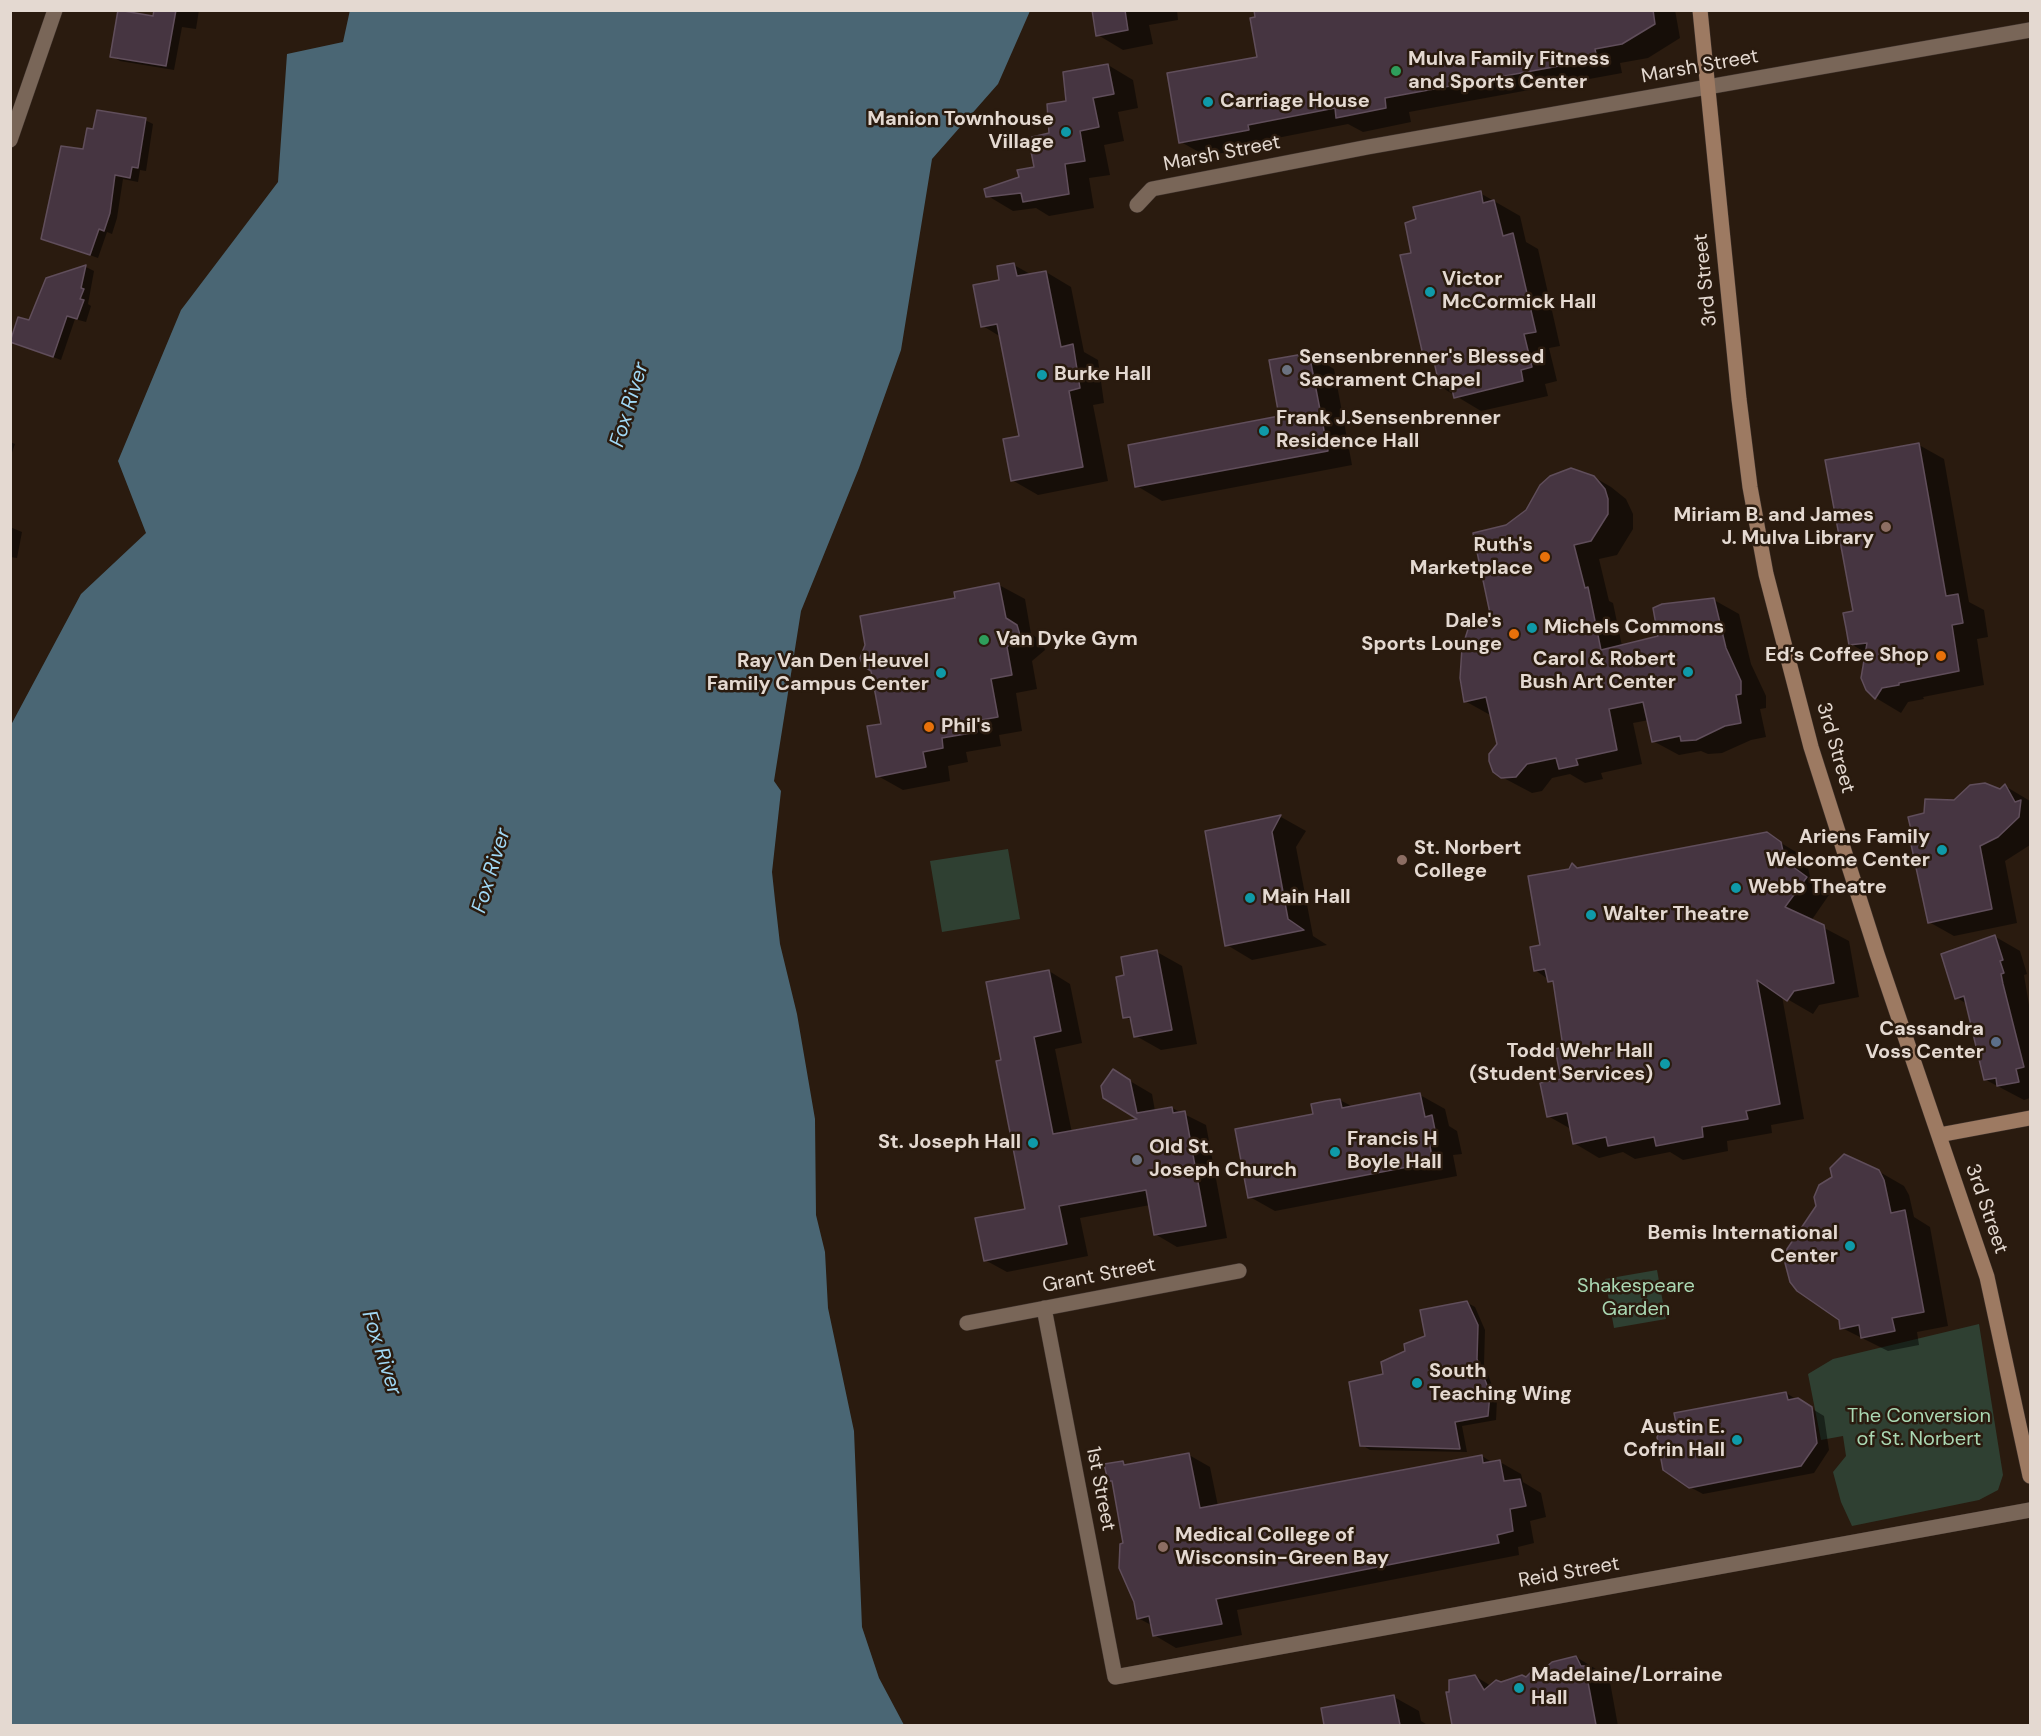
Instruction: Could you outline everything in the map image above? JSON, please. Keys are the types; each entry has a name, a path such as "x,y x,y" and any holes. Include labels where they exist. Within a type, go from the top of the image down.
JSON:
{"main road":[{"name":"3rd Street","path":"1700,10 1739,399 1750,487 1766,574 1811,747 1877,954 1987,1277 2031,1476"},
{"path":"1939,1136 2031,1118"}],"street":[{"path":"10,140 55,10"},
{"name":"Marsh Street","path":"1137,205 1152,189 1368,147 2031,30"},
{"name":"Grant Street","path":"967,1323 1239,1270"},
{"name":"1st Street","path":"1044,1308 1114,1677"},
{"name":"Reid Street","path":"1114,1677 2031,1510"}],"green space":[{"path":"1008,849 1020,919 942,932 930,861"},
{"name":"Shakespeare Garden","path":"1657,1270 1666,1319 1614,1328 1605,1279"},
{"name":"The Conversion of St. Norbert","path":"1979,1324 2003,1475 1998,1490 1979,1500 1852,1526 1841,1502 1833,1472 1846,1456 1843,1436 1821,1440 1808,1374 1833,1359"}],"water":[{"name":"Fox River","path":"350,10 1030,11 998,84 932,159 901,350 859,468 801,611 774,781 781,791 772,872 780,944 797,1014 815,1119 816,1215 825,1252 828,1308 854,1431 862,1627 879,1678 904,1725 12,1726 11,1723 11,725 81,594 146,533 118,461 181,310 278,182 287,54 343,42"}],"building":[{"path":"118,10 153,16 154,10 176,10 166,66 110,57"},
{"path":"1092,10 1125,10 1128,30 1096,36"},
{"name":"Mulva Family Fitness and Sports Center","path":"1254,10 1653,10 1655,24 1622,44 1595,49 1597,59 1385,98 1386,108 1336,118 1335,108 1248,125 1249,130 1179,143 1167,73 1257,57 1250,18 1255,17"},
{"name":"Manion Townhouse Village","path":"1108,64 1114,94 1093,98 1099,127 1080,131 1085,161 1065,164 1069,194 1023,202 1021,193 986,197 984,189 1019,177 1017,170 1034,167 1030,146 1033,145 1032,137 1049,133 1047,104 1066,101 1063,72"},
{"path":"97,110 146,118 138,168 132,167 130,178 115,175 110,213 104,231 99,229 90,255 41,239 61,146 83,149 87,128 93,129"},
{"name":"Victor McCormick Hall","path":"1481,191 1483,203 1494,200 1503,236 1513,233 1536,332 1524,334 1532,367 1521,370 1523,381 1454,398 1451,385 1440,388 1432,353 1423,355 1400,255 1411,253 1405,223 1416,219 1413,207"},
{"name":"Burke Hall","path":"1014,263 1017,276 1046,271 1061,347 1073,344 1080,388 1069,391 1083,467 1011,481 1003,439 1019,436 997,324 981,327 973,285 999,280 997,266"},
{"path":"86,265 81,288 84,289 80,299 84,300 77,319 67,316 53,357 10,342 18,317 29,320 46,278"},
{"name":"Frank J.Sensenbrenner Residence Hall","path":"1309,353 1328,451 1135,487 1128,445 1279,416 1269,360"},
{"name":"Miriam B. and James J. Mulva Library","path":"1919,443 1946,596 1958,594 1963,623 1952,625 1959,671 1882,688 1875,699 1866,690 1861,678 1867,643 1849,645 1843,613 1853,611 1825,460"},
{"name":"Michels Commons","path":"1571,468 1594,476 1605,489 1608,499 1608,514 1591,541 1574,545 1585,588 1588,587 1601,650 1658,636 1653,608 1662,604 1714,598 1726,648 1741,681 1741,694 1736,695 1741,723 1725,726 1696,740 1681,741 1680,736 1652,742 1643,702 1609,709 1617,750 1576,759 1578,765 1559,769 1556,758 1527,764 1516,777 1501,778 1493,772 1489,761 1489,754 1497,744 1486,697 1464,702 1460,678 1462,648 1470,623 1491,618 1473,533 1506,525 1526,510 1540,485 1550,476"},
{"name":"Ray Van Den Heuvel Family Campus Center","path":"999,583 1006,618 1017,625 1020,635 1007,647 1012,675 991,679 998,717 975,721 977,732 942,738 943,748 923,752 926,767 876,777 867,726 881,724 871,671 863,666 860,658 865,645 860,616 955,598 954,592"},
{"name":"Ariens Family Welcome Center","path":"1985,783 2000,789 2005,784 2015,802 2021,800 2019,817 1998,837 1980,846 1992,909 1928,923 1909,835 1912,834 1908,817 1924,813 1925,799 1954,800 1970,785"},
{"name":"Main Hall","path":"1281,815 1272,832 1288,919 1304,930 1225,946 1205,831"},
{"path":"1767,832 1781,842 1785,861 1807,877 1785,907 1824,925 1834,983 1794,991 1787,1001 1757,980 1780,1104 1746,1111 1748,1119 1702,1127 1703,1137 1656,1146 1654,1137 1608,1146 1606,1137 1573,1144 1567,1113 1547,1117 1540,1083 1561,1079 1555,1049 1563,1047 1553,981 1548,982 1545,969 1534,971 1530,947 1540,945 1528,876 1569,869 1572,863 1577,868"},
{"path":"1995,935 2003,960 2000,961 2004,973 2001,974 2003,984 2024,1067 2016,1069 2019,1082 1997,1086 1996,1078 1984,1080 1964,996 1955,999 1941,954"},
{"path":"1157,950 1172,1030 1134,1037 1130,1017 1123,1018 1116,977 1124,975 1121,957"},
{"path":"1049,970 1061,1031 1034,1037 1053,1134 1137,1119 1103,1098 1101,1086 1113,1069 1130,1080 1137,1113 1172,1107 1173,1113 1185,1111 1206,1226 1154,1235 1146,1190 1059,1206 1067,1244 984,1261 975,1218 1025,1209 996,1061 1001,1060 986,982"},
{"name":"Francis H Boyle Hall","path":"1420,1093 1425,1117 1432,1115 1437,1140 1429,1141 1433,1162 1248,1198 1235,1129 1313,1114 1311,1104 1326,1101 1340,1099 1342,1108"},
{"name":"Bemis International Center","path":"1844,1154 1879,1170 1884,1180 1891,1213 1905,1210 1924,1312 1892,1318 1895,1331 1861,1338 1859,1325 1840,1329 1839,1320 1797,1291 1790,1282 1785,1263 1787,1249 1816,1206 1814,1197 1819,1185 1832,1177 1830,1168"},
{"name":"South Teaching Wing","path":"1467,1301 1478,1325 1477,1359 1490,1393 1488,1416 1455,1422 1460,1449 1360,1446 1349,1382 1383,1374 1381,1362 1405,1351 1404,1344 1425,1336 1420,1310"},
{"name":"Austin E. Cofrin Hall","path":"1786,1392 1788,1400 1798,1398 1812,1407 1817,1443 1801,1466 1689,1488 1663,1470 1657,1437 1663,1426 1676,1423 1674,1413"},
{"path":"1189,1453 1200,1508 1482,1455 1483,1463 1500,1460 1504,1481 1520,1479 1526,1506 1510,1509 1513,1531 1497,1535 1499,1543 1216,1599 1222,1624 1153,1636 1149,1616 1137,1619 1134,1602 1119,1568 1120,1544 1123,1543 1112,1481 1108,1481 1104,1464 1123,1461 1124,1465"},
{"name":"Madelaine/Lorraine Hall","path":"1576,1656 1581,1666 1585,1666 1596,1725 1452,1725 1446,1692 1449,1692 1449,1680 1475,1675 1484,1690 1496,1680 1501,1682 1522,1675 1526,1677 1530,1673 1536,1676 1552,1662"},
{"path":"1394,1695 1400,1725 1324,1725 1321,1708"}],"place":[{"name":"Mulva Family Fitness and Sports Center","path":"1396,71"},
{"name":"Carriage House","path":"1208,102"},
{"name":"Manion Townhouse Village","path":"1066,132"},
{"name":"Victor McCormick Hall","path":"1430,292"},
{"name":"Sensenbrenner's Blessed Sacrament Chapel","path":"1287,370"},
{"name":"Burke Hall","path":"1042,375"},
{"name":"Frank J.Sensenbrenner Residence Hall","path":"1264,431"},
{"name":"Miriam B. and James J. Mulva Library","path":"1886,527"},
{"name":"Ruth's Marketplace","path":"1545,557"},
{"name":"Michels Commons","path":"1532,628"},
{"name":"Dale's Sports Lounge","path":"1514,634"},
{"name":"Van Dyke Gym","path":"984,640"},
{"name":"Ed’s Coffee Shop","path":"1941,656"},
{"name":"Carol & Robert Bush Art Center","path":"1688,672"},
{"name":"Ray Van Den Heuvel Family Campus Center","path":"941,673"},
{"name":"Phil's","path":"929,727"},
{"name":"Ariens Family Welcome Center","path":"1942,850"},
{"name":"St. Norbert College","path":"1402,860"},
{"name":"Webb Theatre","path":"1736,888"},
{"name":"Main Hall","path":"1250,898"},
{"name":"Walter Theatre","path":"1591,915"},
{"name":"Cassandra Voss Center","path":"1996,1042"},
{"name":"Todd Wehr Hall (Student Services)","path":"1665,1064"},
{"name":"St. Joseph Hall","path":"1033,1143"},
{"name":"Francis H Boyle Hall","path":"1335,1152"},
{"name":"Old St. Joseph Church","path":"1137,1160"},
{"name":"Bemis International Center","path":"1850,1246"},
{"name":"South Teaching Wing","path":"1417,1383"},
{"name":"Austin E. Cofrin Hall","path":"1737,1440"},
{"name":"Medical College of Wisconsin-Green Bay","path":"1163,1547"},
{"name":"Madelaine/Lorraine Hall","path":"1519,1688"}]}
